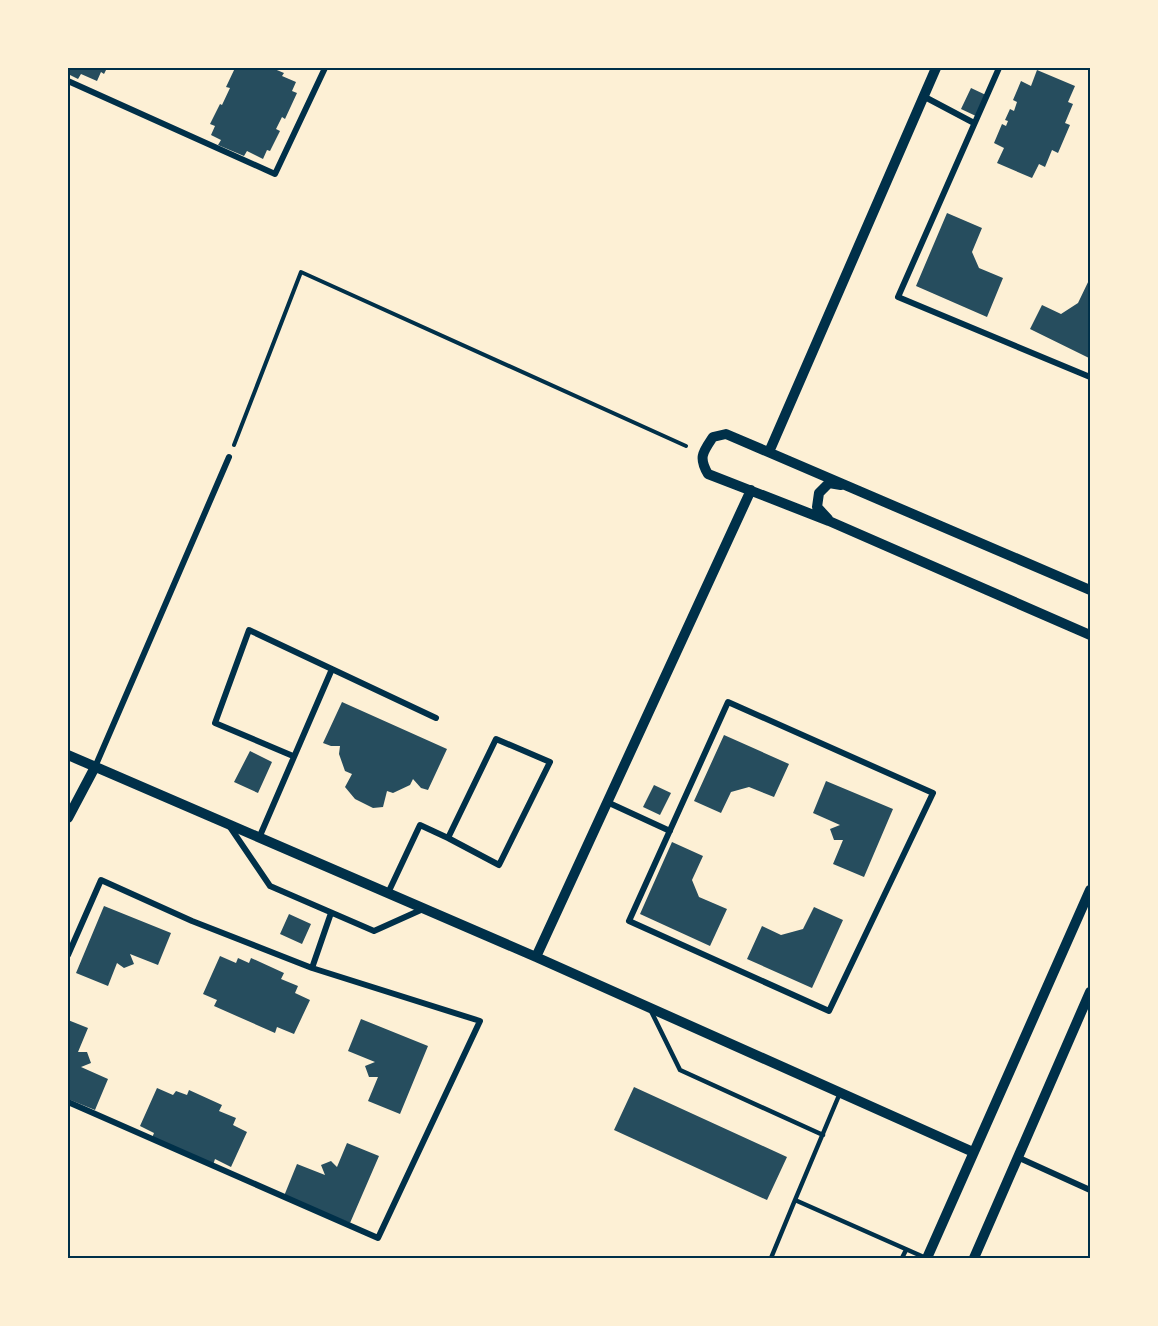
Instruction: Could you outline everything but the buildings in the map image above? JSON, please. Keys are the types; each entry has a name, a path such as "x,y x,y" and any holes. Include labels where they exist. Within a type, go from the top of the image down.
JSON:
{"street":[{"path":"68,81 275,174 325,68"},
{"path":"769,452 936,68"},
{"path":"999,68 898,297 1090,377"},
{"path":"923,96 974,123"},
{"path":"1090,590 726,434 713,437 702,454 703,466 708,474 829,520 1090,636"},
{"path":"68,818 95,768 229,457"},
{"path":"829,520 817,507 819,493 829,483 847,485"},
{"path":"536,957 751,490"},
{"path":"293,756 215,723 249,630 436,718"},
{"path":"259,838 332,669"},
{"path":"728,702 933,793 829,1011 629,921 670,831 728,702"},
{"path":"388,893 420,825 499,865 550,762 496,739 448,838"},
{"path":"68,755 536,957 973,1152"},
{"path":"607,802 670,831"},
{"path":"228,824 270,886 374,932 424,909"},
{"path":"68,955 101,880 192,921 312,968 480,1021 378,1238 68,1102"},
{"path":"927,1258 1090,890"},
{"path":"312,968 331,913"},
{"path":"974,1258 1090,992"},
{"path":"1017,1157 1090,1190"}],"lane":[{"path":"650,1008 680,1070 822,1135"},
{"path":"771,1258 840,1093"},
{"path":"795,1200 927,1258"},
{"path":"902,1258 906,1250"}],"path":[{"path":"229,457 301,272 702,454"}]}
